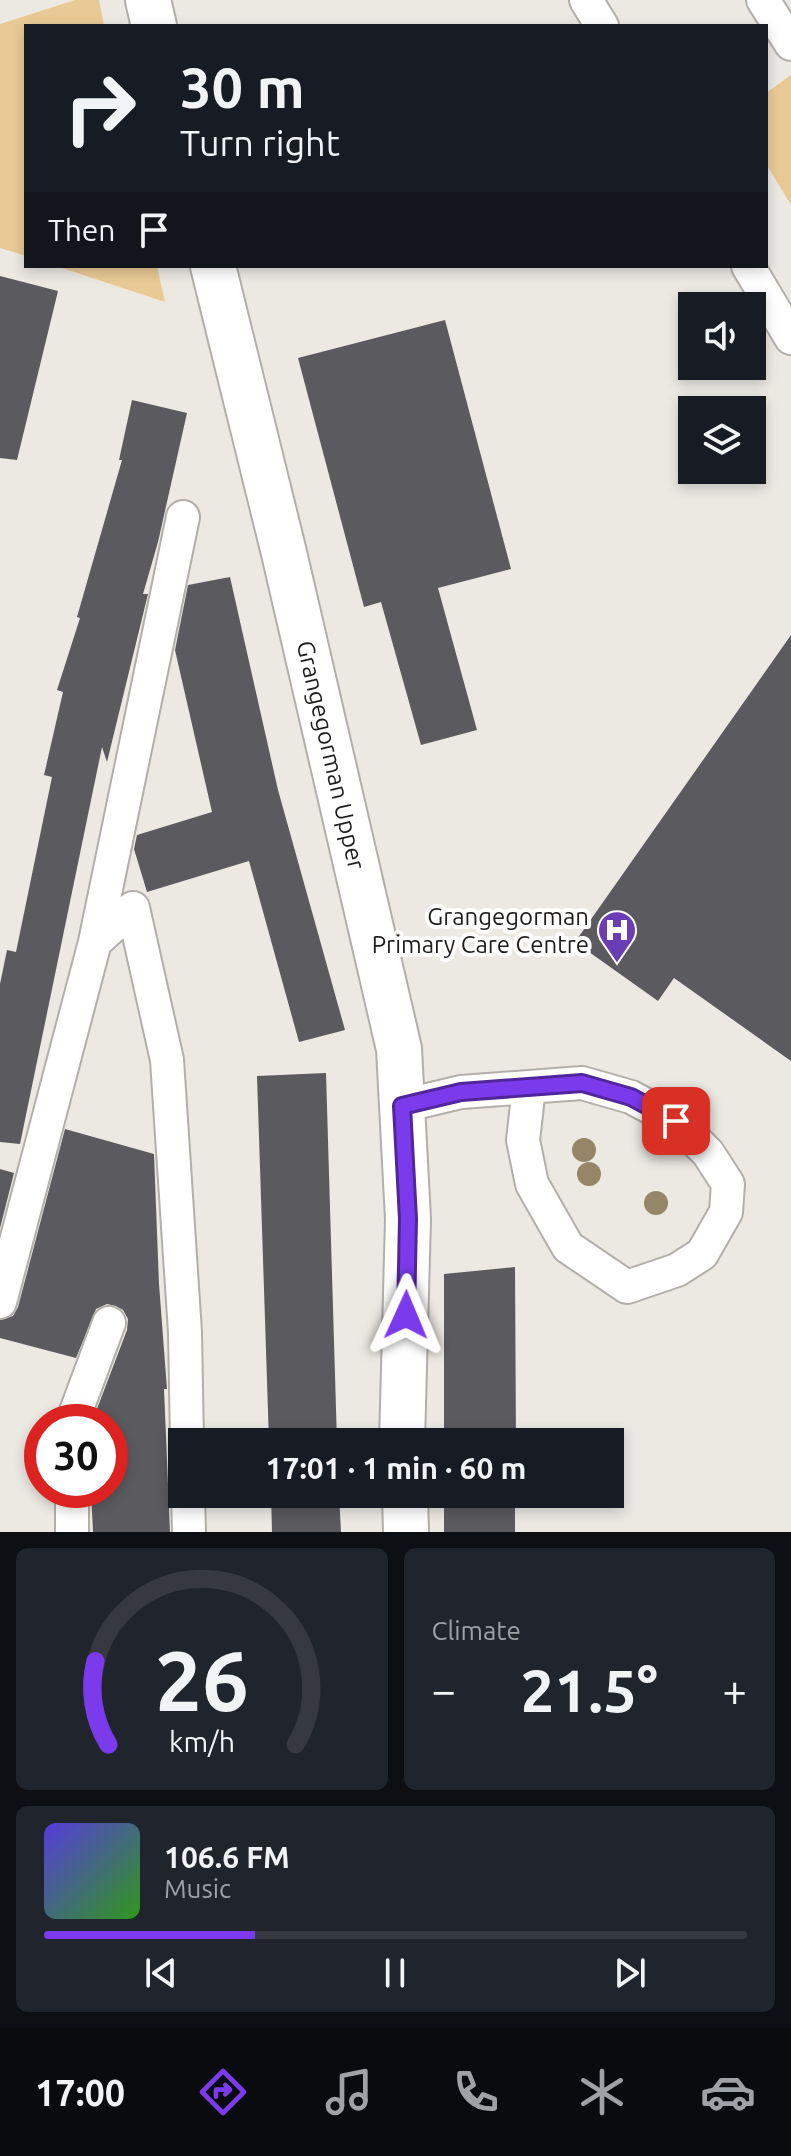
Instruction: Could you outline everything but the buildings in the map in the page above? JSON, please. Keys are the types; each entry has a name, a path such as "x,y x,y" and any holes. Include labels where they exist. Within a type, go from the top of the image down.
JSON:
{"street":[{"path":"148,0 154,24"},
{"name":"Grangegorman Upper","path":"213,268 284,553 399,1049 408,1219 402,1428"},
{"path":"405,1508 406,1532"}],"lane":[{"path":"586,0 601,24"},
{"path":"763,0 791,44"},
{"path":"749,268 791,338"},
{"path":"0,1302 95,942 183,517"},
{"path":"95,942 133,908 167,1060 185,1332 187,1428"},
{"path":"402,1106 461,1092 582,1083 631,1097 676,1121 708,1153 728,1184 726,1212 702,1254 677,1270 627,1287 568,1247 532,1184 523,1140 529,1088"},
{"path":"79,1404 109,1323"},
{"path":"72,1508 72,1532"},
{"path":"188,1508 189,1532"}],"shaded area":[{"path":"75,0 99,0 104,24 24,24 24,255 0,248 0,24"},
{"path":"791,75 791,205 768,167 768,92"},
{"path":"62,268 157,268 165,302"}],"place":[{"name":"Grangegorman Primary Care Centre","path":"617,964"}],"route":[{"path":"406,1315 408,1219 402,1106 461,1092 582,1083 631,1097 676,1121"}]}
